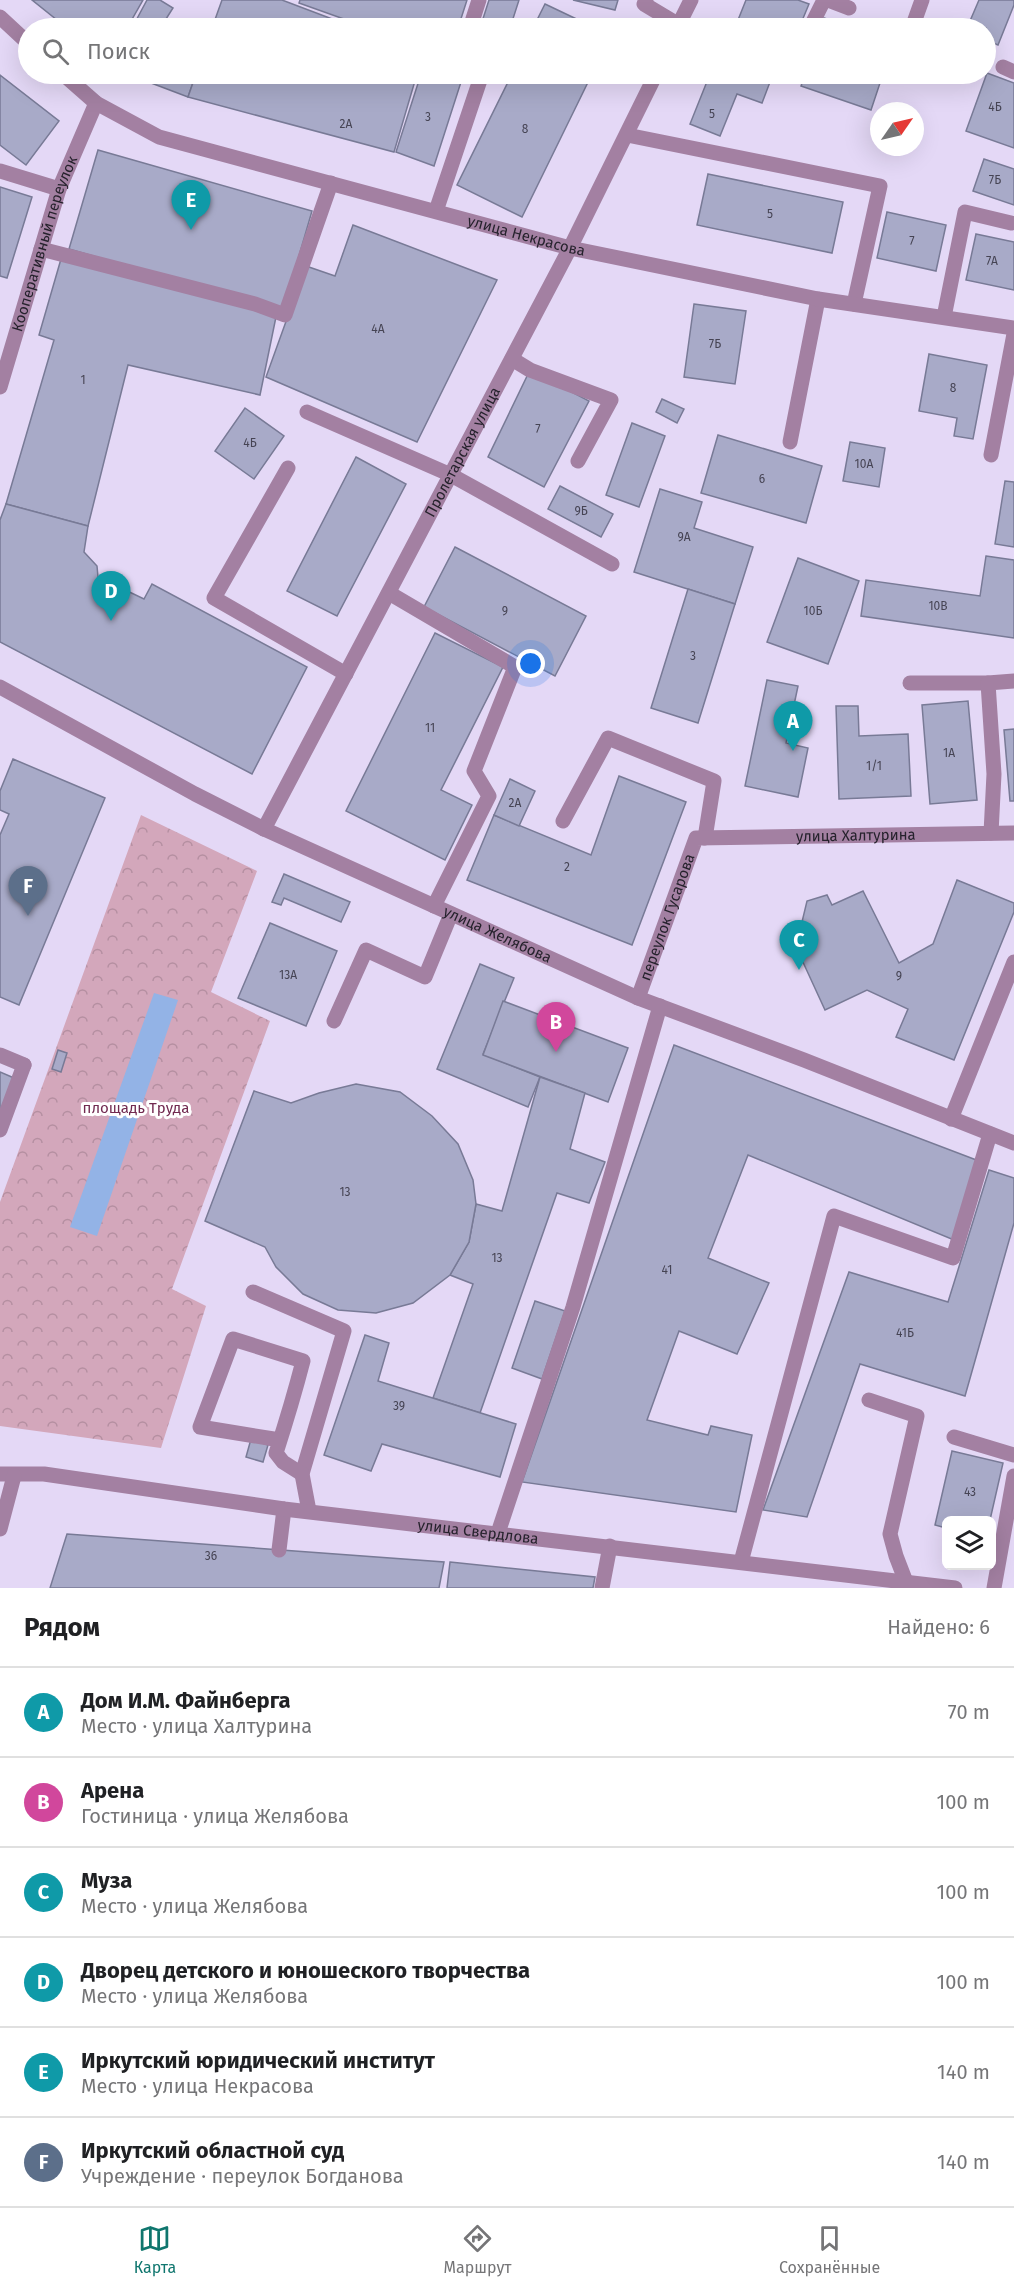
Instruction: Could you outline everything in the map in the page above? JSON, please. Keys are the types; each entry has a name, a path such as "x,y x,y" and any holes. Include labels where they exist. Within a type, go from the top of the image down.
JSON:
{"street":[{"path":"473,18 479,0"},
{"path":"646,0 644,4 665,18"},
{"path":"682,18 691,0"},
{"path":"816,18 826,0 849,8"},
{"path":"916,18 922,0"},
{"path":"0,17 18,34"},
{"name":"улица Некрасова","path":"74,84 96,103 159,137 570,248 818,299 1014,328"},
{"path":"436,211 479,84"},
{"name":"Пролетарская улица","path":"264,829 570,248 651,84"},
{"name":"Кооперативный переулок","path":"0,387 59,189 96,103"},
{"path":"627,135 880,186 854,304"},
{"path":"0,171 59,189"},
{"path":"42,249 255,304 285,315 331,183"},
{"path":"944,317 965,212 1011,223"},
{"path":"790,442 818,299"},
{"path":"991,455 1014,334"},
{"path":"512,359 530,370 611,400 578,461"},
{"path":"307,412 451,476 612,564"},
{"path":"288,468 214,598 346,674"},
{"path":"389,593 515,667 474,771 489,796 434,906"},
{"path":"910,683 1014,681"},
{"path":"988,683 994,774 991,834"},
{"name":"улица Желябова","path":"0,687 195,794 264,829 451,914 638,998 804,1060 1014,1143"},
{"name":"переулок Гусарова","path":"563,821 608,738 714,781 701,838 638,998"},
{"name":"улица Халтурина","path":"701,838 1014,833"},
{"path":"334,1021 366,950 425,977 451,914"},
{"path":"951,1119 1014,962"},
{"path":"498,1533 573,1307 660,1006"},
{"path":"0,1055 24,1065 0,1130"},
{"path":"741,1562 834,1216 953,1258 990,1134"},
{"path":"253,1292 344,1331 302,1474 309,1511"},
{"path":"280,1440 200,1427 234,1339 303,1361 280,1440 276,1453 283,1462 302,1474"},
{"path":"869,1400 917,1416 890,1534 905,1585"},
{"path":"954,1437 1014,1455"},
{"name":"улица Свердлова","path":"7,1475 44,1474 284,1509 741,1562 905,1585 955,1588"},
{"path":"0,1529 7,1475"},
{"path":"994,1588 1014,1476"},
{"path":"279,1550 284,1509"},
{"path":"602,1588 610,1546"}],"green space":[{"name":"площадь Труда","path":"141,815 257,871 211,992 270,1021 172,1289 206,1306 161,1448 0,1426 0,1202"}],"water":[{"path":"154,993 178,1000 97,1236 70,1227"}],"building":[{"path":"32,0 143,0 133,18 54,18"},
{"path":"147,0 160,0 173,8 167,18 137,18"},
{"path":"222,0 282,0 330,18 216,18"},
{"path":"300,0 467,0 461,18 341,18 299,3"},
{"path":"489,0 519,0 513,18 483,18"},
{"path":"573,0 618,0 615,10"},
{"path":"746,0 798,0 809,4 803,18 739,18"},
{"path":"979,0 1014,0 998,45 996,44 996,18 971,18"},
{"path":"545,4 574,18 538,18"},
{"path":"0,75 59,121 26,165 0,145"},
{"path":"996,76 1014,83 1014,148 966,131 983,84 996,84"},
{"path":"154,84 193,84 188,97"},
{"path":"193,84 414,84 394,152 188,97"},
{"path":"418,84 460,84 434,166 396,152"},
{"path":"507,84 587,84 522,217 457,185"},
{"path":"706,84 769,84 762,103 737,94 720,136 690,124"},
{"path":"802,84 880,84 874,102 870,102 870,110 801,86"},
{"path":"98,150 312,211 283,311 69,249"},
{"path":"984,159 1014,169 1014,205 973,191"},
{"path":"708,174 843,202 832,253 697,225"},
{"path":"0,187 32,197 7,278 0,276"},
{"path":"887,212 946,225 936,271 877,258"},
{"path":"353,225 497,280 417,442 266,377 306,266 335,276"},
{"path":"976,234 1014,242 1014,290 966,280"},
{"path":"61,259 277,312 260,395 128,365 88,526 6,504 54,340 39,335"},
{"path":"694,304 746,311 735,384 684,377"},
{"path":"929,354 987,365 973,439 954,436 957,418 919,411"},
{"path":"530,370 589,401 544,487 488,457"},
{"path":"662,399 684,409 677,423 656,412"},
{"path":"245,408 284,436 254,479 215,451"},
{"path":"632,423 665,436 639,507 606,495"},
{"path":"718,435 822,466 806,523 701,493"},
{"path":"850,442 885,448 879,487 843,481"},
{"path":"356,457 406,484 337,616 287,591"},
{"path":"1005,481 1014,482 1014,547 995,544"},
{"path":"560,486 613,514 601,537 548,509"},
{"path":"660,489 702,502 694,528 753,547 735,604 634,572"},
{"path":"6,504 88,526 84,552 97,566 98,577 144,599 152,584 307,667 252,774 0,642 0,520"},
{"path":"455,547 586,616 555,676 424,607"},
{"path":"986,556 1014,560 1014,638 861,616 866,580 980,596"},
{"path":"798,558 859,581 828,664 767,642"},
{"path":"688,589 735,604 698,723 651,708"},
{"path":"435,633 503,667 441,790 472,805 445,860 346,811"},
{"path":"767,680 798,686 786,743 808,748 798,797 745,786"},
{"path":"968,701 977,800 930,804 922,705"},
{"path":"836,706 858,706 859,736 908,734 911,796 839,799"},
{"path":"1014,729 1014,801 1010,801 1004,730"},
{"path":"13,759 105,798 19,1005 0,997 0,835 9,814 0,810 0,791"},
{"path":"619,776 686,802 632,945 467,880 494,815 591,855"},
{"path":"510,779 535,791 519,826 494,815"},
{"path":"284,874 350,902 341,922 284,898 281,905 272,902"},
{"path":"957,880 1014,903 1014,912 954,1060 896,1037 908,1009 867,990 825,1010 796,947 807,901 827,895 832,905 863,891 899,963 933,944"},
{"path":"270,923 337,951 306,1026 238,998"},
{"path":"480,964 514,978 483,1054 540,1077 528,1107 437,1069"},
{"path":"503,1001 628,1048 608,1102 483,1055"},
{"path":"674,1045 979,1161 954,1240 748,1155 708,1258 769,1283 737,1354 679,1331 647,1420 708,1435 711,1426 752,1435 736,1512 522,1482"},
{"path":"58,1050 67,1053 61,1072 52,1069"},
{"path":"0,1072 14,1078 0,1115"},
{"path":"540,1077 585,1093 570,1149 605,1162 589,1203 557,1193 480,1413 433,1398 473,1284 450,1275 469,1242 476,1204 502,1211"},
{"path":"356,1084 400,1092 432,1116 458,1144 473,1180 476,1204 469,1242 450,1275 413,1303 376,1313 338,1310 303,1294 276,1267 265,1247 205,1221 254,1091 291,1103"},
{"path":"989,1170 1014,1178 1014,1223 965,1396 860,1364 807,1517 763,1510 849,1272 948,1302"},
{"path":"535,1301 565,1311 542,1379 512,1368"},
{"path":"365,1335 389,1343 378,1381 516,1424 500,1477 382,1444 371,1471 324,1455"},
{"path":"251,1439 268,1445 263,1462 246,1457"},
{"path":"952,1451 1003,1463 991,1516 942,1516 942,1527 935,1525"},
{"path":"67,1534 444,1562 439,1588 50,1588"},
{"path":"450,1562 595,1577 593,1588 447,1588"}],"place":[{"name":"Иркутский юридический институт","path":"191,230"},
{"name":"Дворец детского и юношеского творчества","path":"111,621"},
{"name":"Дом И.М. Файнберга","path":"793,751"},
{"name":"Иркутский областной суд","path":"28,916"},
{"name":"Муза","path":"799,970"},
{"name":"Арена","path":"556,1052"}]}
